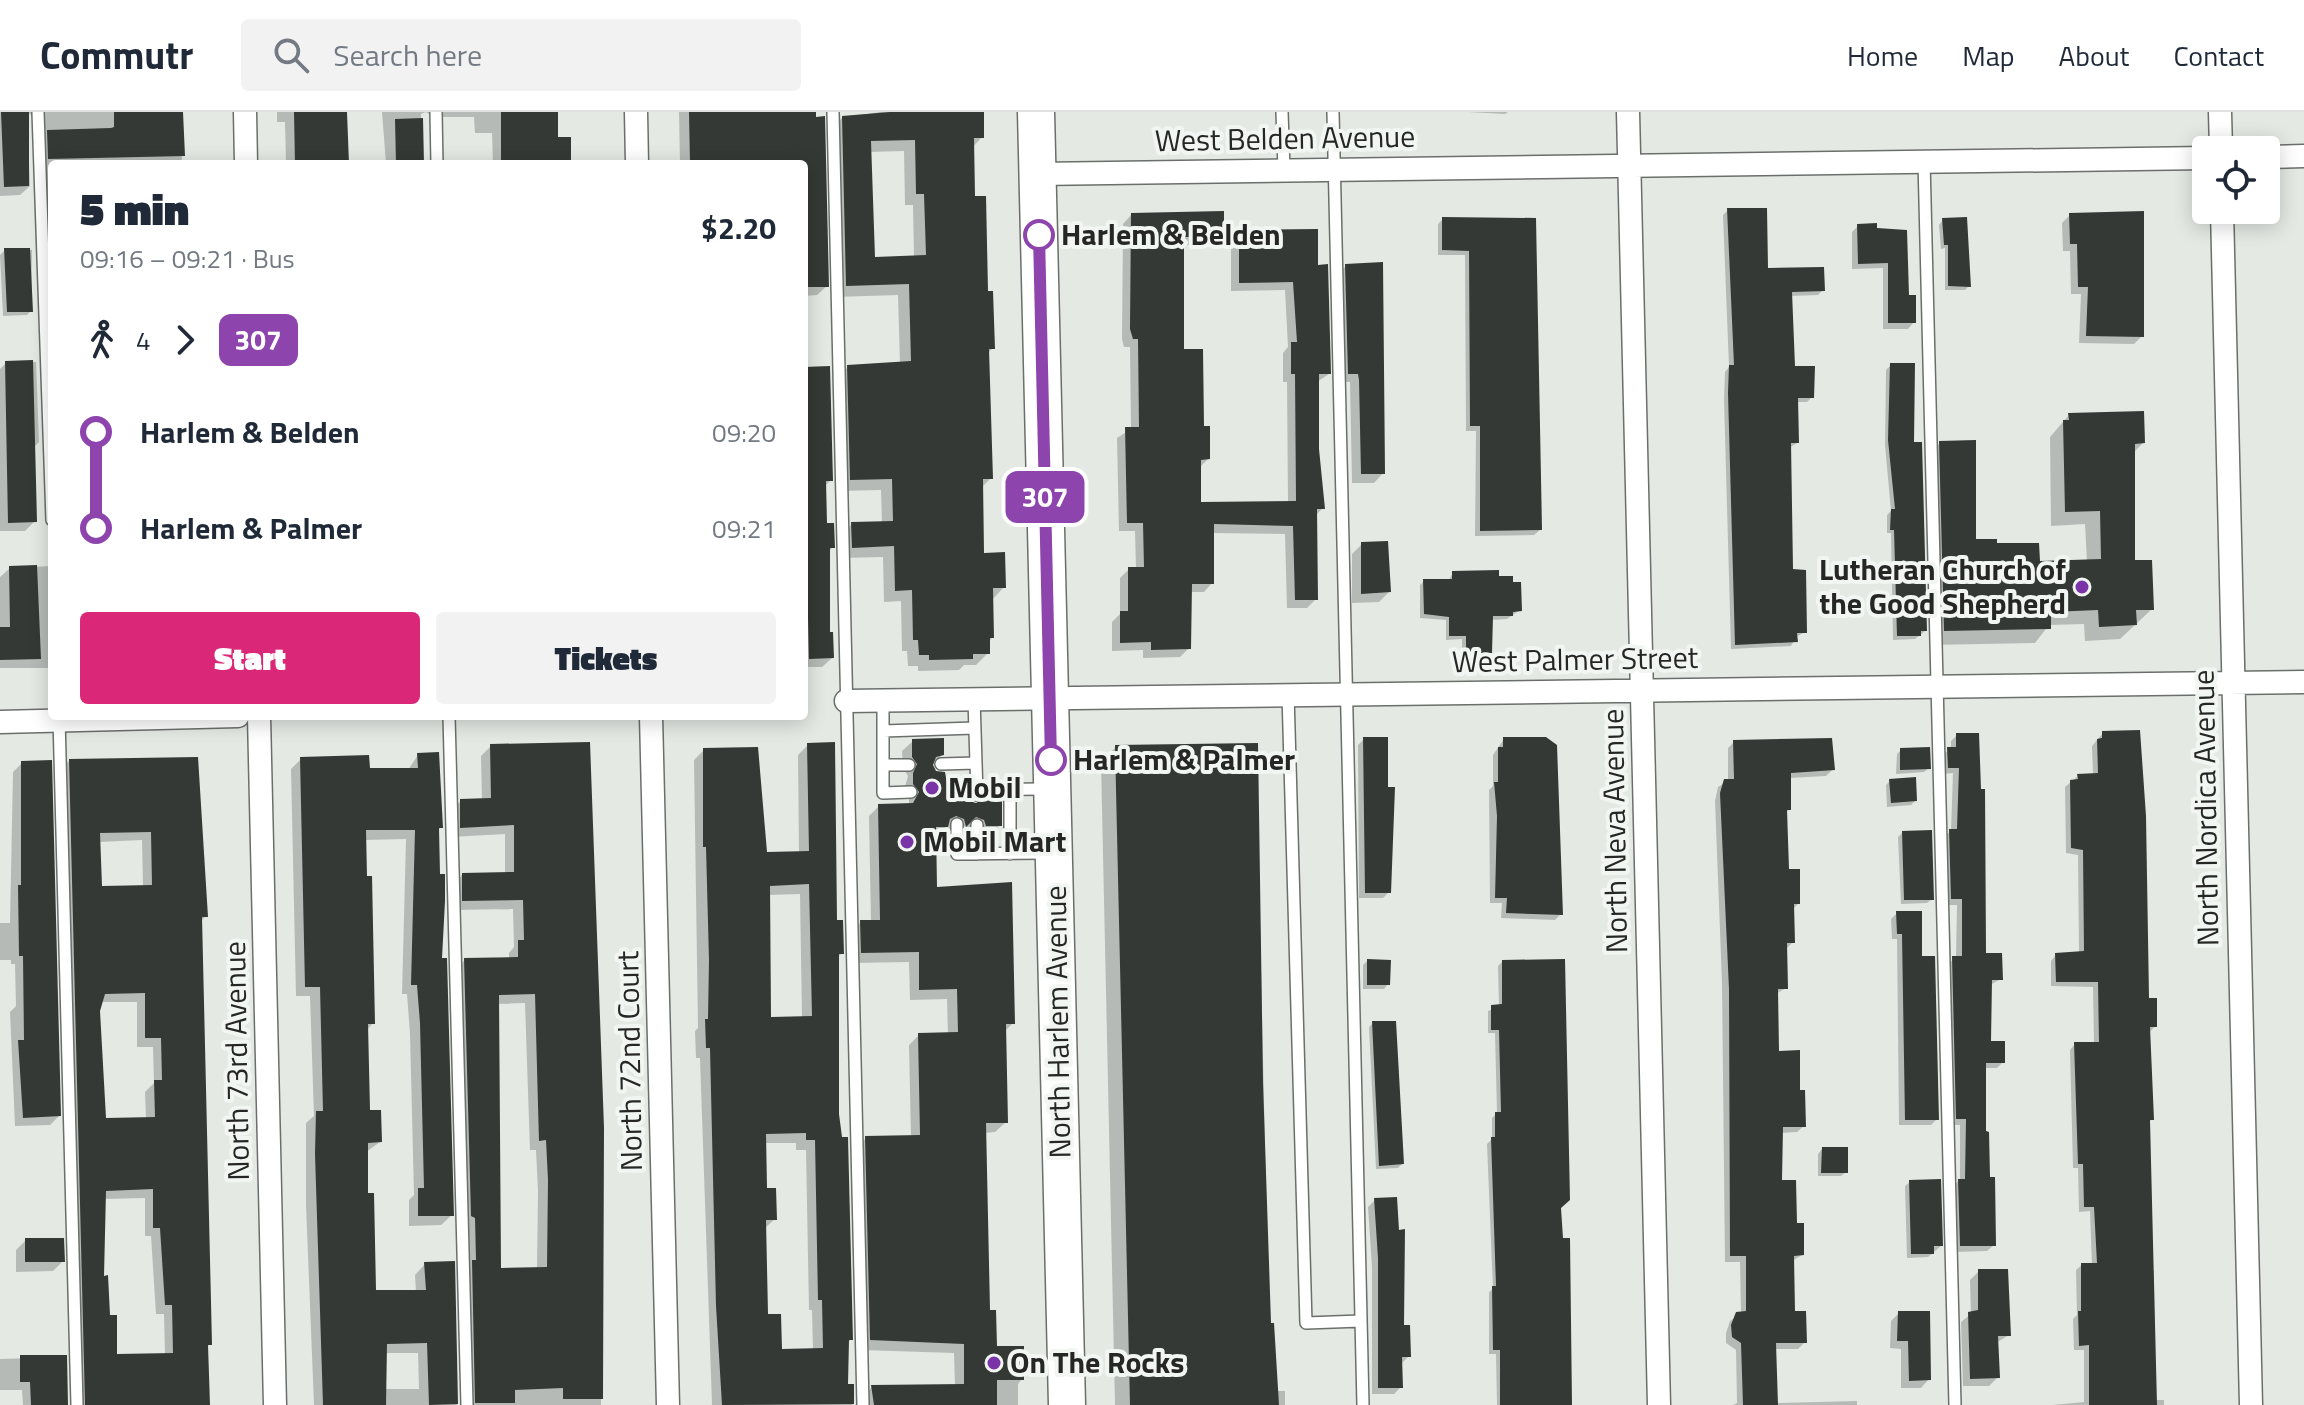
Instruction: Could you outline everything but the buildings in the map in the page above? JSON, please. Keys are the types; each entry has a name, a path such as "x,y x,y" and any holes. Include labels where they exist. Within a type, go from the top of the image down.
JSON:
{"main road":[{"name":"North Harlem Avenue","path":"1036,112 1067,1405"}],"street":[{"path":"245,112 246,160"},
{"path":"636,112 637,160"},
{"name":"North Neva Avenue","path":"1628,112 1659,1405"},
{"path":"2220,112 2221,136"},
{"path":"2280,157 2304,156"},
{"name":"West Belden Avenue","path":"1037,174 1629,163 2192,158"},
{"name":"North Nordica Avenue","path":"2222,224 2251,1405"},
{"name":"West Palmer Street","path":"846,701 2304,682"},
{"path":"0,722 48,719"},
{"name":"North 73rd Avenue","path":"259,720 275,1405"},
{"name":"North 72nd Court","path":"651,720 668,1405"}],"lane":[{"path":"38,112 48,403"},
{"path":"436,112 437,160"},
{"path":"833,112 863,1405"},
{"path":"1282,112 1284,169"},
{"path":"1333,112 1363,1405"},
{"path":"1924,161 1955,1405"},
{"path":"1288,693 1306,1323 1361,1321"},
{"path":"974,698 977,793"},
{"path":"883,700 883,793 911,792"},
{"path":"59,720 77,1405"},
{"path":"449,720 467,1405"},
{"path":"883,731 975,728"},
{"path":"941,764 976,763"},
{"path":"883,765 909,765"},
{"path":"1010,789 1010,854"},
{"path":"955,792 1052,789"},
{"path":"957,824 957,854 1054,853"},
{"path":"977,825 977,854"}],"bus line":[{"name":"307","path":"1039,235 1051,760"}],"place":[{"name":"Harlem & Belden","path":"1039,235"},
{"name":"Lutheran Church of the Good Shepherd","path":"2082,587"},
{"name":"Harlem & Palmer","path":"1051,760"},
{"name":"Mobil","path":"932,788"},
{"name":"Mobil Mart","path":"907,842"},
{"name":"On The Rocks","path":"994,1363"}]}
